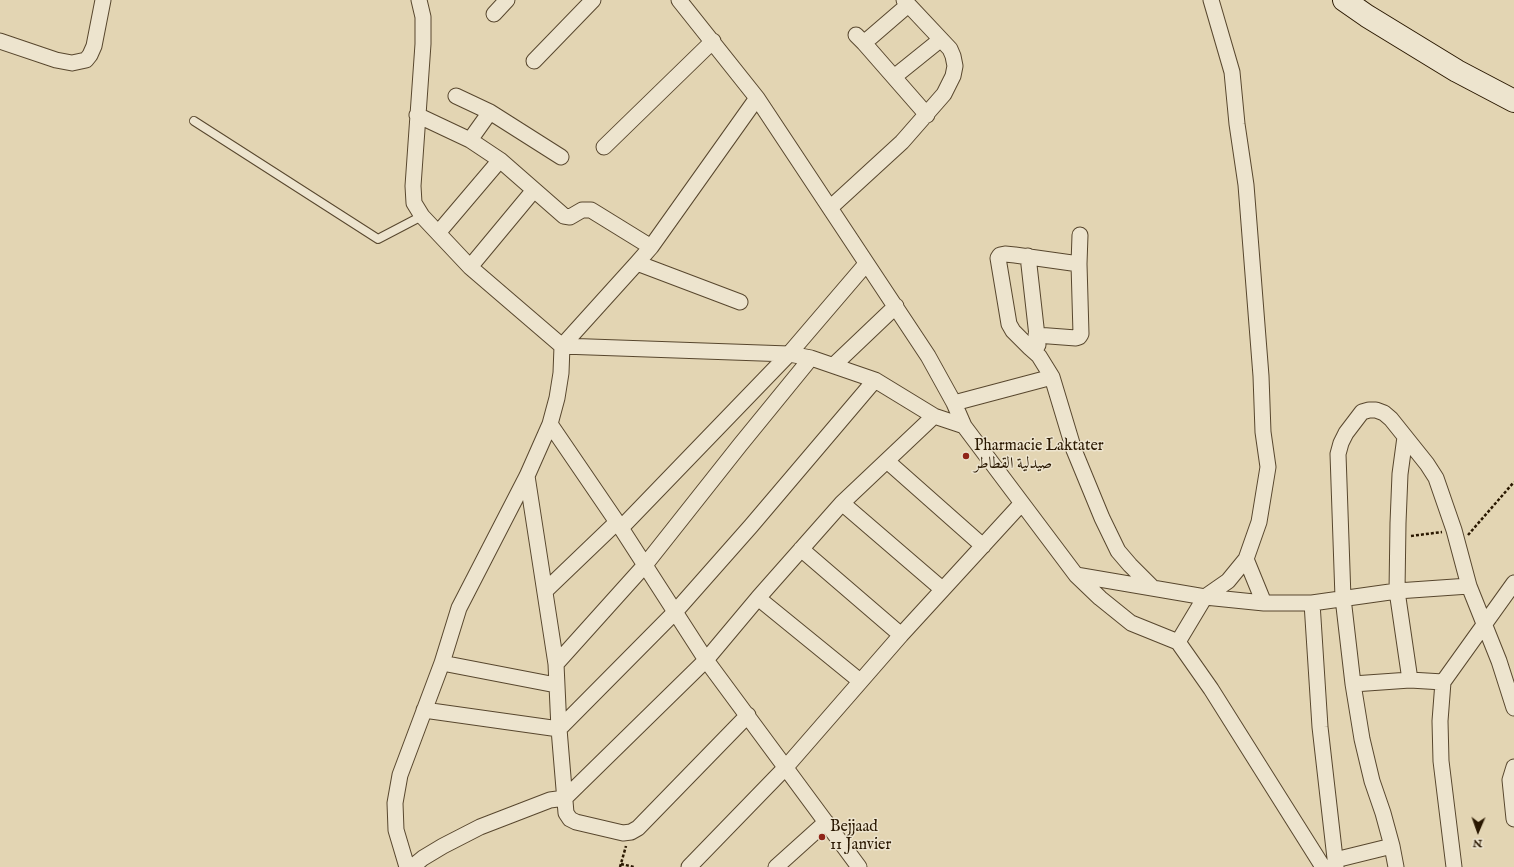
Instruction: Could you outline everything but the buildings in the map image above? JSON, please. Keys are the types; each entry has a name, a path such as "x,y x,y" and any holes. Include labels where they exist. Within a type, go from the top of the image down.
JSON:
{"main road":[{"path":"1344,0 1367,16 1444,63 1514,102"}],"street":[{"path":"0,41 56,60 72,63 86,60 94,46 103,0"},
{"path":"420,0 423,44 417,115 413,186 414,203 422,216 470,267 562,346 789,354 811,358 876,380 934,416 964,426"},
{"path":"494,14 507,0"},
{"path":"534,61 593,0"},
{"path":"1178,642 1205,597 1228,581 1246,559 1259,522 1268,467 1264,432 1261,368 1246,185 1237,124 1232,72 1211,0"},
{"path":"683,2 757,98 866,264 896,306 928,356 954,403 964,426 1076,575 1100,598 1131,623 1178,642 1331,865"},
{"path":"830,208 902,142 927,115 944,94 953,76 955,66 950,49 906,3 860,39 927,115"},
{"path":"894,77 940,40"},
{"path":"604,147 712,41"},
{"path":"456,96 490,112 561,157"},
{"path":"407,867 396,830 395,803 400,775 442,663 459,608 527,476 550,424 557,398 561,373 562,346 651,246 757,98"},
{"path":"470,140 490,112"},
{"path":"417,115 470,140 500,160 564,216 570,217 582,210 591,210 651,246"},
{"path":"438,233 500,160"},
{"path":"470,267 534,190"},
{"path":"1036,334 1076,338 1081,334 1079,264 1080,235"},
{"path":"1079,264 1028,256 1000,255 998,258 998,263 1009,324 1039,356 1052,377 1074,450 1102,518 1118,551 1152,587"},
{"path":"1028,256 1039,356"},
{"path":"637,263 740,302"},
{"path":"545,591 619,525 789,354 866,264"},
{"path":"834,365 896,306"},
{"path":"556,664 645,565 811,358"},
{"path":"954,403 1052,377"},
{"path":"559,729 675,612 876,380"},
{"path":"1396,867 1392,846 1372,781 1362,738 1353,684 1342,598 1338,454 1341,443 1355,420 1362,412 1376,410 1384,413 1391,419 1427,464 1436,478 1454,530 1469,586 1499,661 1514,708"},
{"path":"412,867 423,858 443,846 480,827 550,800 565,798 706,660 758,598 842,504 934,416"},
{"path":"550,424 619,525 706,660 748,714 859,867"},
{"path":"1405,437 1400,474 1397,538 1397,591 1410,680"},
{"path":"887,461 983,546"},
{"path":"527,476 556,664 556,685 566,813 570,819 576,822 623,833 631,832 638,828 748,714"},
{"path":"689,867 786,767 900,635 1022,503"},
{"path":"842,504 942,589"},
{"path":"801,549 900,635"},
{"path":"1246,559 1264,603"},
{"path":"1076,575 1205,597 1264,603 1312,602 1397,591 1469,586"},
{"path":"1454,867 1441,760 1440,721 1443,682 1514,583"},
{"path":"758,598 860,681"},
{"path":"1312,602 1331,865"},
{"path":"442,663 556,685"},
{"path":"1353,684 1410,680 1443,682"},
{"path":"424,710 559,729"},
{"path":"1514,767 1510,780 1514,819"},
{"path":"776,867 826,822"},
{"path":"1331,865 1392,846"}],"lane":[{"path":"194,121 378,239 422,216"}],"path":[{"path":"1458,546 1514,482"},
{"path":"1397,538 1454,530"},
{"path":"631,832 620,866 634,867"}],"place":[{"name":"Pharmacie Laktater صيدلية القطاطر","path":"966,456"},
{"name":"Bejjaad 11 Janvier","path":"822,837"}]}
